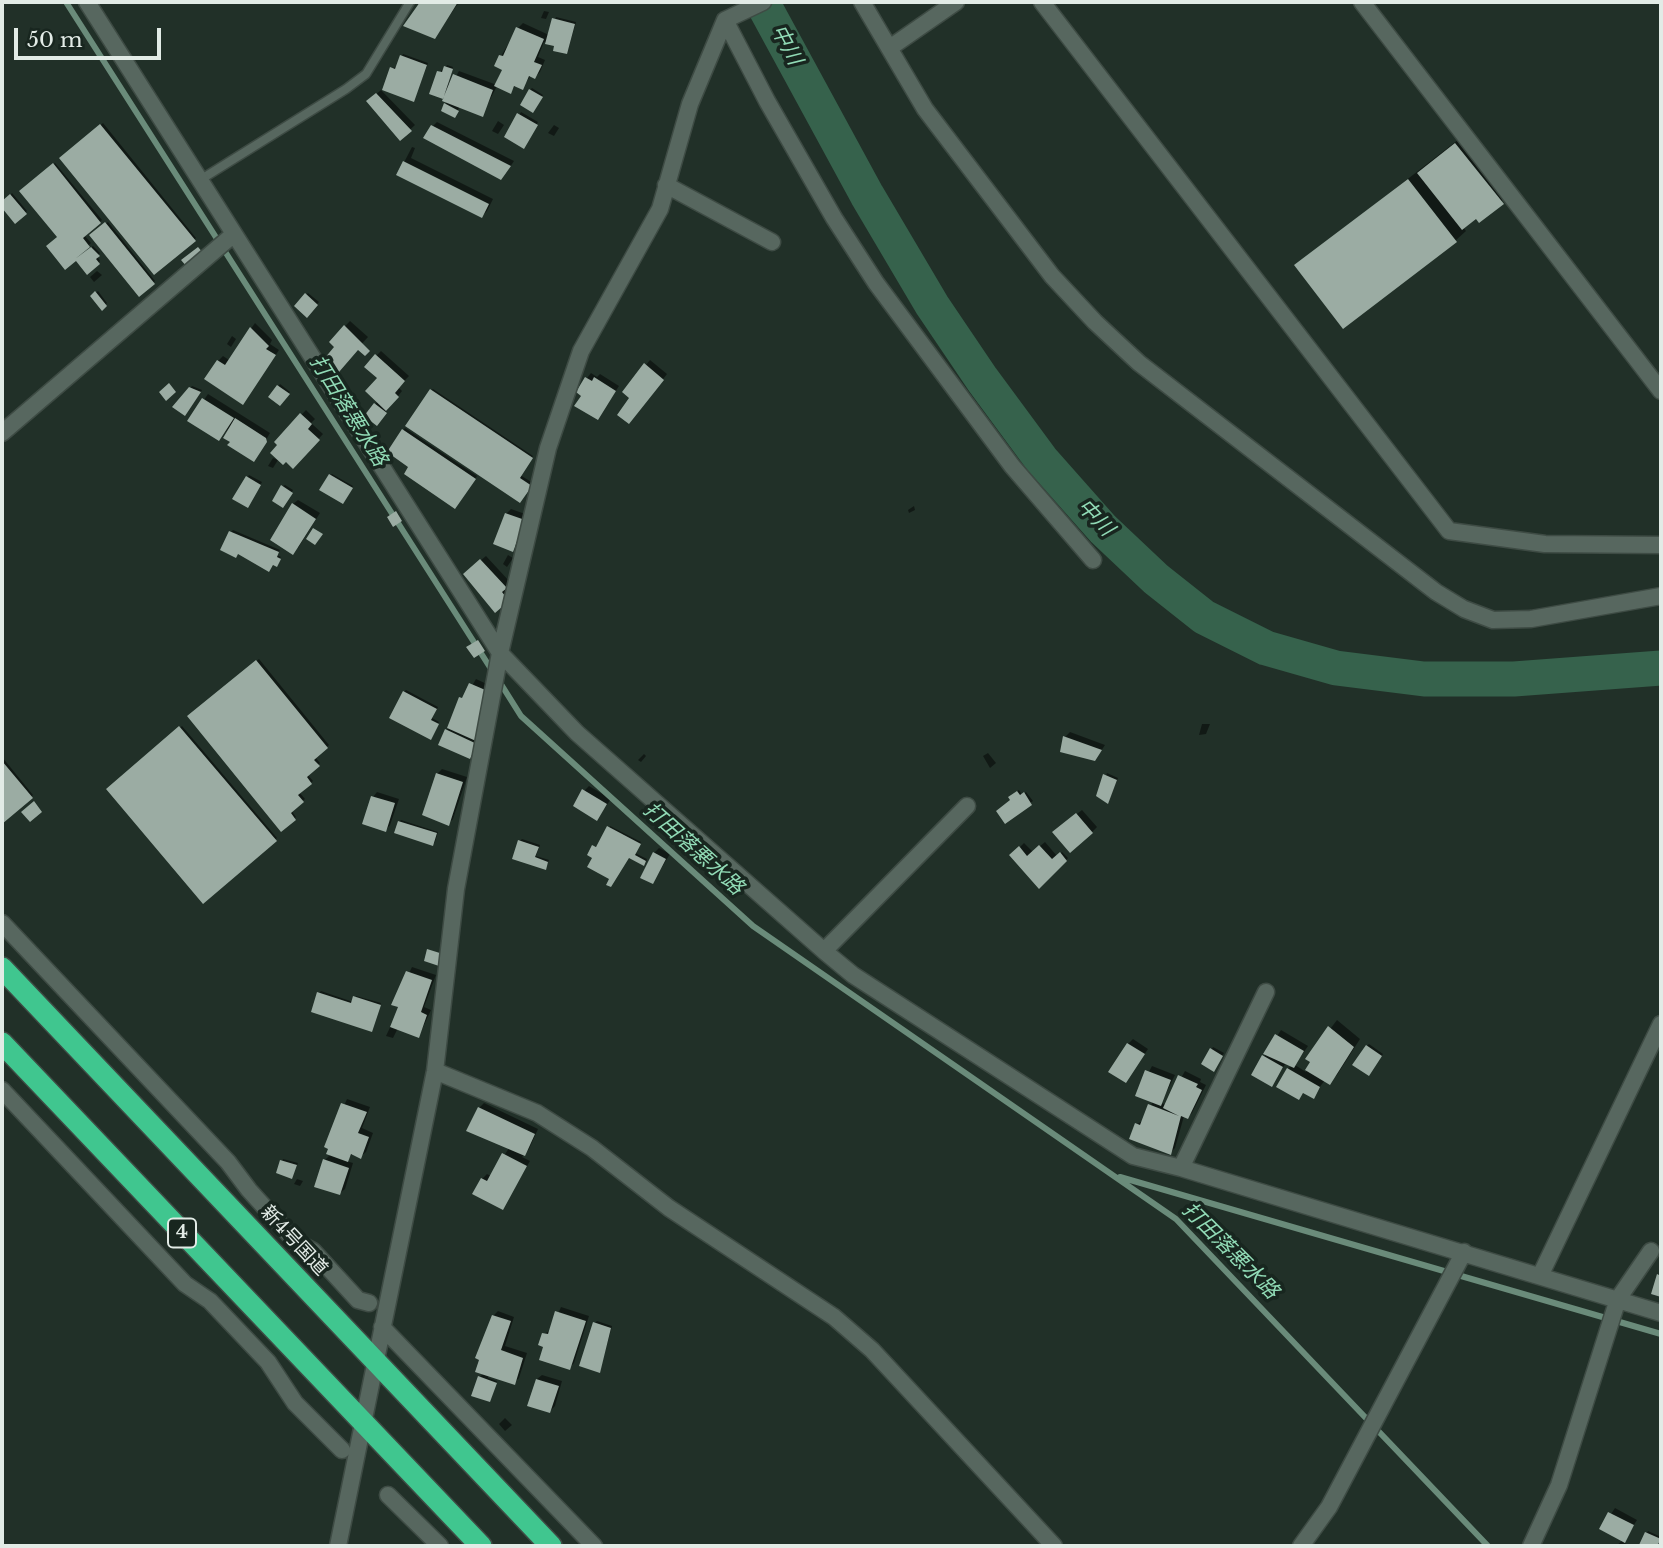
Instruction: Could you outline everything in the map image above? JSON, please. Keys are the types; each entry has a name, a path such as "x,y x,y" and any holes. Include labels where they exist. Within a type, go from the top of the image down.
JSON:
{"highway":[{"name":"新4号国道","path":"2,968 551,1546"},
{"name":"4","path":"2,1043 481,1546"}],"street":[{"path":"87,2 500,653 577,733 824,951 853,975 1133,1156 1464,1252 1661,1313"},
{"path":"338,1546 435,1072 456,889 500,653 548,448 581,351 660,209 690,104 724,20 763,2"},
{"path":"862,2 891,47 925,109 1052,276 1095,321 1139,363 1436,592 1464,609 1493,620 1531,620 1661,596"},
{"path":"891,47 956,2"},
{"path":"1042,2 1449,531 1545,544 1661,545"},
{"path":"1362,2 1661,391"},
{"path":"724,20 820,195 876,283 1012,466 1093,560"},
{"path":"666,185 772,242"},
{"path":"2,433 234,234"},
{"path":"824,951 967,806"},
{"path":"2,923 228,1162 296,1242 313,1251 358,1300 369,1303"},
{"path":"1181,1168 1266,992"},
{"path":"1540,1276 1661,1024"},
{"path":"435,1072 537,1113 592,1148 669,1208 834,1317 872,1350 1054,1546"},
{"path":"2,1090 186,1284 210,1301 268,1362 295,1403 342,1450"},
{"path":"257,1235 276,1220"},
{"path":"1531,1546 1559,1485 1618,1300 1651,1251"},
{"path":"1301,1546 1329,1507 1464,1252"},
{"path":"241,1334 259,1315"},
{"path":"383,1327 594,1546"},
{"path":"388,1495 440,1546"}],"lane":[{"path":"200,180 366,74 410,2"}],"building":[{"path":"420,2 458,2 435,39 403,26"},
{"path":"552,18 575,24 567,54 553,51 554,46 545,44"},
{"path":"516,27 544,39 534,62 542,65 535,79 529,76 523,90 514,86 511,94 494,86 502,70 494,66 499,55 503,56"},
{"path":"400,55 427,65 414,102 382,90 390,67 395,69"},
{"path":"444,66 453,69 443,99 429,94 437,71 442,72"},
{"path":"453,74 493,90 483,117 442,101"},
{"path":"529,89 543,97 533,113 520,105"},
{"path":"376,93 412,131 400,141 366,101"},
{"path":"444,103 459,111 455,118 441,111"},
{"path":"517,113 538,125 524,149 504,137"},
{"path":"100,124 196,241 154,275 59,158"},
{"path":"431,125 511,166 501,180 423,138"},
{"path":"1455,143 1504,204 1479,223 1476,219 1462,230 1417,173"},
{"path":"403,161 489,204 482,218 396,175"},
{"path":"53,163 101,223 83,238 90,247 75,259 91,247 100,256 96,259 100,264 87,275 76,261 65,270 46,246 57,237 19,191"},
{"path":"1408,179 1457,242 1343,329 1294,265"},
{"path":"10,194 27,214 15,224 2,208 2,201"},
{"path":"105,222 155,284 139,297 89,235"},
{"path":"198,247 204,254 187,267 181,260"},
{"path":"95,291 107,306 102,311 90,296"},
{"path":"305,293 318,305 307,318 294,306"},
{"path":"344,325 370,351 365,356 358,350 339,372 324,359 334,347 329,342"},
{"path":"250,327 269,346 266,349 276,355 243,405 204,379 217,360 225,365"},
{"path":"375,354 405,381 395,393 399,397 386,411 365,391 377,378 364,367"},
{"path":"644,363 664,380 629,424 617,415 629,398 622,392"},
{"path":"585,377 592,381 594,377 616,391 598,420 574,406 581,396 576,392"},
{"path":"169,383 176,392 166,401 159,392"},
{"path":"277,385 290,394 280,406 268,397"},
{"path":"189,387 201,392 185,416 172,407"},
{"path":"430,389 533,458 520,478 532,486 520,503 405,426"},
{"path":"202,398 234,418 219,441 187,421"},
{"path":"374,403 387,413 377,426 364,416"},
{"path":"300,413 312,424 308,429 320,440 293,469 286,462 283,465 270,453 277,445 274,442"},
{"path":"235,418 266,438 267,442 254,462 227,445 230,442 223,438"},
{"path":"402,429 476,479 455,509 404,474 408,467 387,452"},
{"path":"329,474 353,488 343,504 319,490"},
{"path":"246,476 261,485 248,508 232,499"},
{"path":"281,485 293,493 283,508 272,501"},
{"path":"292,503 316,519 293,555 270,540"},
{"path":"396,511 402,521 393,527 387,517"},
{"path":"505,513 525,520 513,552 493,544"},
{"path":"313,528 323,534 315,545 306,539"},
{"path":"229,531 279,552 277,557 281,559 277,567 273,565 269,572 238,554 236,558 220,550"},
{"path":"480,559 507,588 502,592 509,601 495,613 463,574"},
{"path":"478,640 485,651 474,658 466,647"},
{"path":"256,660 328,748 314,760 320,766 307,777 312,784 298,795 304,802 291,813 296,820 281,832 187,716"},
{"path":"469,683 497,695 476,741 447,728 459,697 462,698"},
{"path":"403,691 437,709 431,720 439,724 431,740 389,718"},
{"path":"179,726 277,841 203,904 106,789"},
{"path":"445,729 477,744 470,759 438,745"},
{"path":"1063,736 1102,750 1095,761 1060,752"},
{"path":"2,761 33,798 2,824"},
{"path":"436,773 463,782 449,826 422,815"},
{"path":"1103,774 1117,780 1108,804 1096,796"},
{"path":"582,789 607,804 597,821 573,806"},
{"path":"1017,791 1020,795 1024,792 1032,805 1005,824 996,811"},
{"path":"371,796 395,803 386,832 362,824"},
{"path":"34,801 42,812 30,822 21,812"},
{"path":"1076,813 1093,833 1070,853 1052,832"},
{"path":"398,821 437,833 433,846 394,833"},
{"path":"607,826 641,844 635,855 646,861 644,866 629,858 611,887 606,885 609,879 587,867 592,858 587,855 592,845 596,847"},
{"path":"518,840 539,847 535,857 548,862 546,870 512,859"},
{"path":"1039,845 1052,859 1060,852 1067,861 1039,889 1009,855 1019,846 1027,856"},
{"path":"653,852 666,859 653,884 640,878"},
{"path":"427,949 443,954 439,966 424,961"},
{"path":"406,971 432,980 421,1012 427,1015 419,1038 390,1027 398,1007 391,1005"},
{"path":"317,992 351,1003 353,996 381,1005 372,1032 311,1012"},
{"path":"1328,1026 1354,1047 1330,1085 1305,1070 1310,1062 1305,1059"},
{"path":"1275,1034 1304,1051 1294,1068 1263,1054"},
{"path":"1127,1043 1145,1054 1126,1083 1108,1072"},
{"path":"1366,1045 1382,1056 1369,1076 1352,1065"},
{"path":"1210,1048 1223,1056 1214,1072 1201,1064"},
{"path":"1262,1055 1283,1067 1272,1087 1251,1075"},
{"path":"1287,1068 1320,1087 1314,1099 1303,1093 1299,1100 1276,1087"},
{"path":"1145,1070 1171,1080 1161,1106 1135,1096"},
{"path":"1178,1075 1198,1084 1196,1087 1202,1090 1188,1119 1181,1116 1171,1155 1129,1139 1135,1123 1140,1125 1148,1104 1179,1116 1163,1108"},
{"path":"341,1103 367,1112 358,1133 369,1137 361,1159 351,1154 348,1162 326,1154 328,1149 324,1147"},
{"path":"478,1107 535,1134 525,1156 466,1131"},
{"path":"502,1153 527,1166 503,1210 472,1194 481,1178 487,1181"},
{"path":"323,1159 349,1168 340,1195 314,1187"},
{"path":"280,1160 297,1165 292,1179 276,1173"},
{"path":"1657,1274 1661,1276 1661,1297 1651,1294"},
{"path":"555,1311 586,1321 570,1370 539,1360 543,1347 538,1345 542,1333 548,1334"},
{"path":"492,1315 511,1321 501,1350 523,1358 515,1385 475,1372 479,1360 475,1358"},
{"path":"593,1322 611,1328 600,1373 579,1366"},
{"path":"478,1376 497,1383 490,1402 471,1396"},
{"path":"536,1379 559,1386 550,1413 527,1406"},
{"path":"1608,1512 1634,1525 1625,1543 1599,1529"},
{"path":"1645,1532 1661,1539 1657,1546 1639,1545"}],"waterway":[{"name":"打田落悪水路","path":"66,2 493,672"},
{"name":"中川","path":"762,2 867,195 932,305 982,379 1041,459 1103,529 1156,579 1204,617 1266,648 1336,668 1424,679 1514,679 1661,668"},
{"name":"打田落悪水路","path":"499,681 521,716 753,926 1176,1219 1488,1546"},
{"path":"1120,1177 1661,1334"}]}
